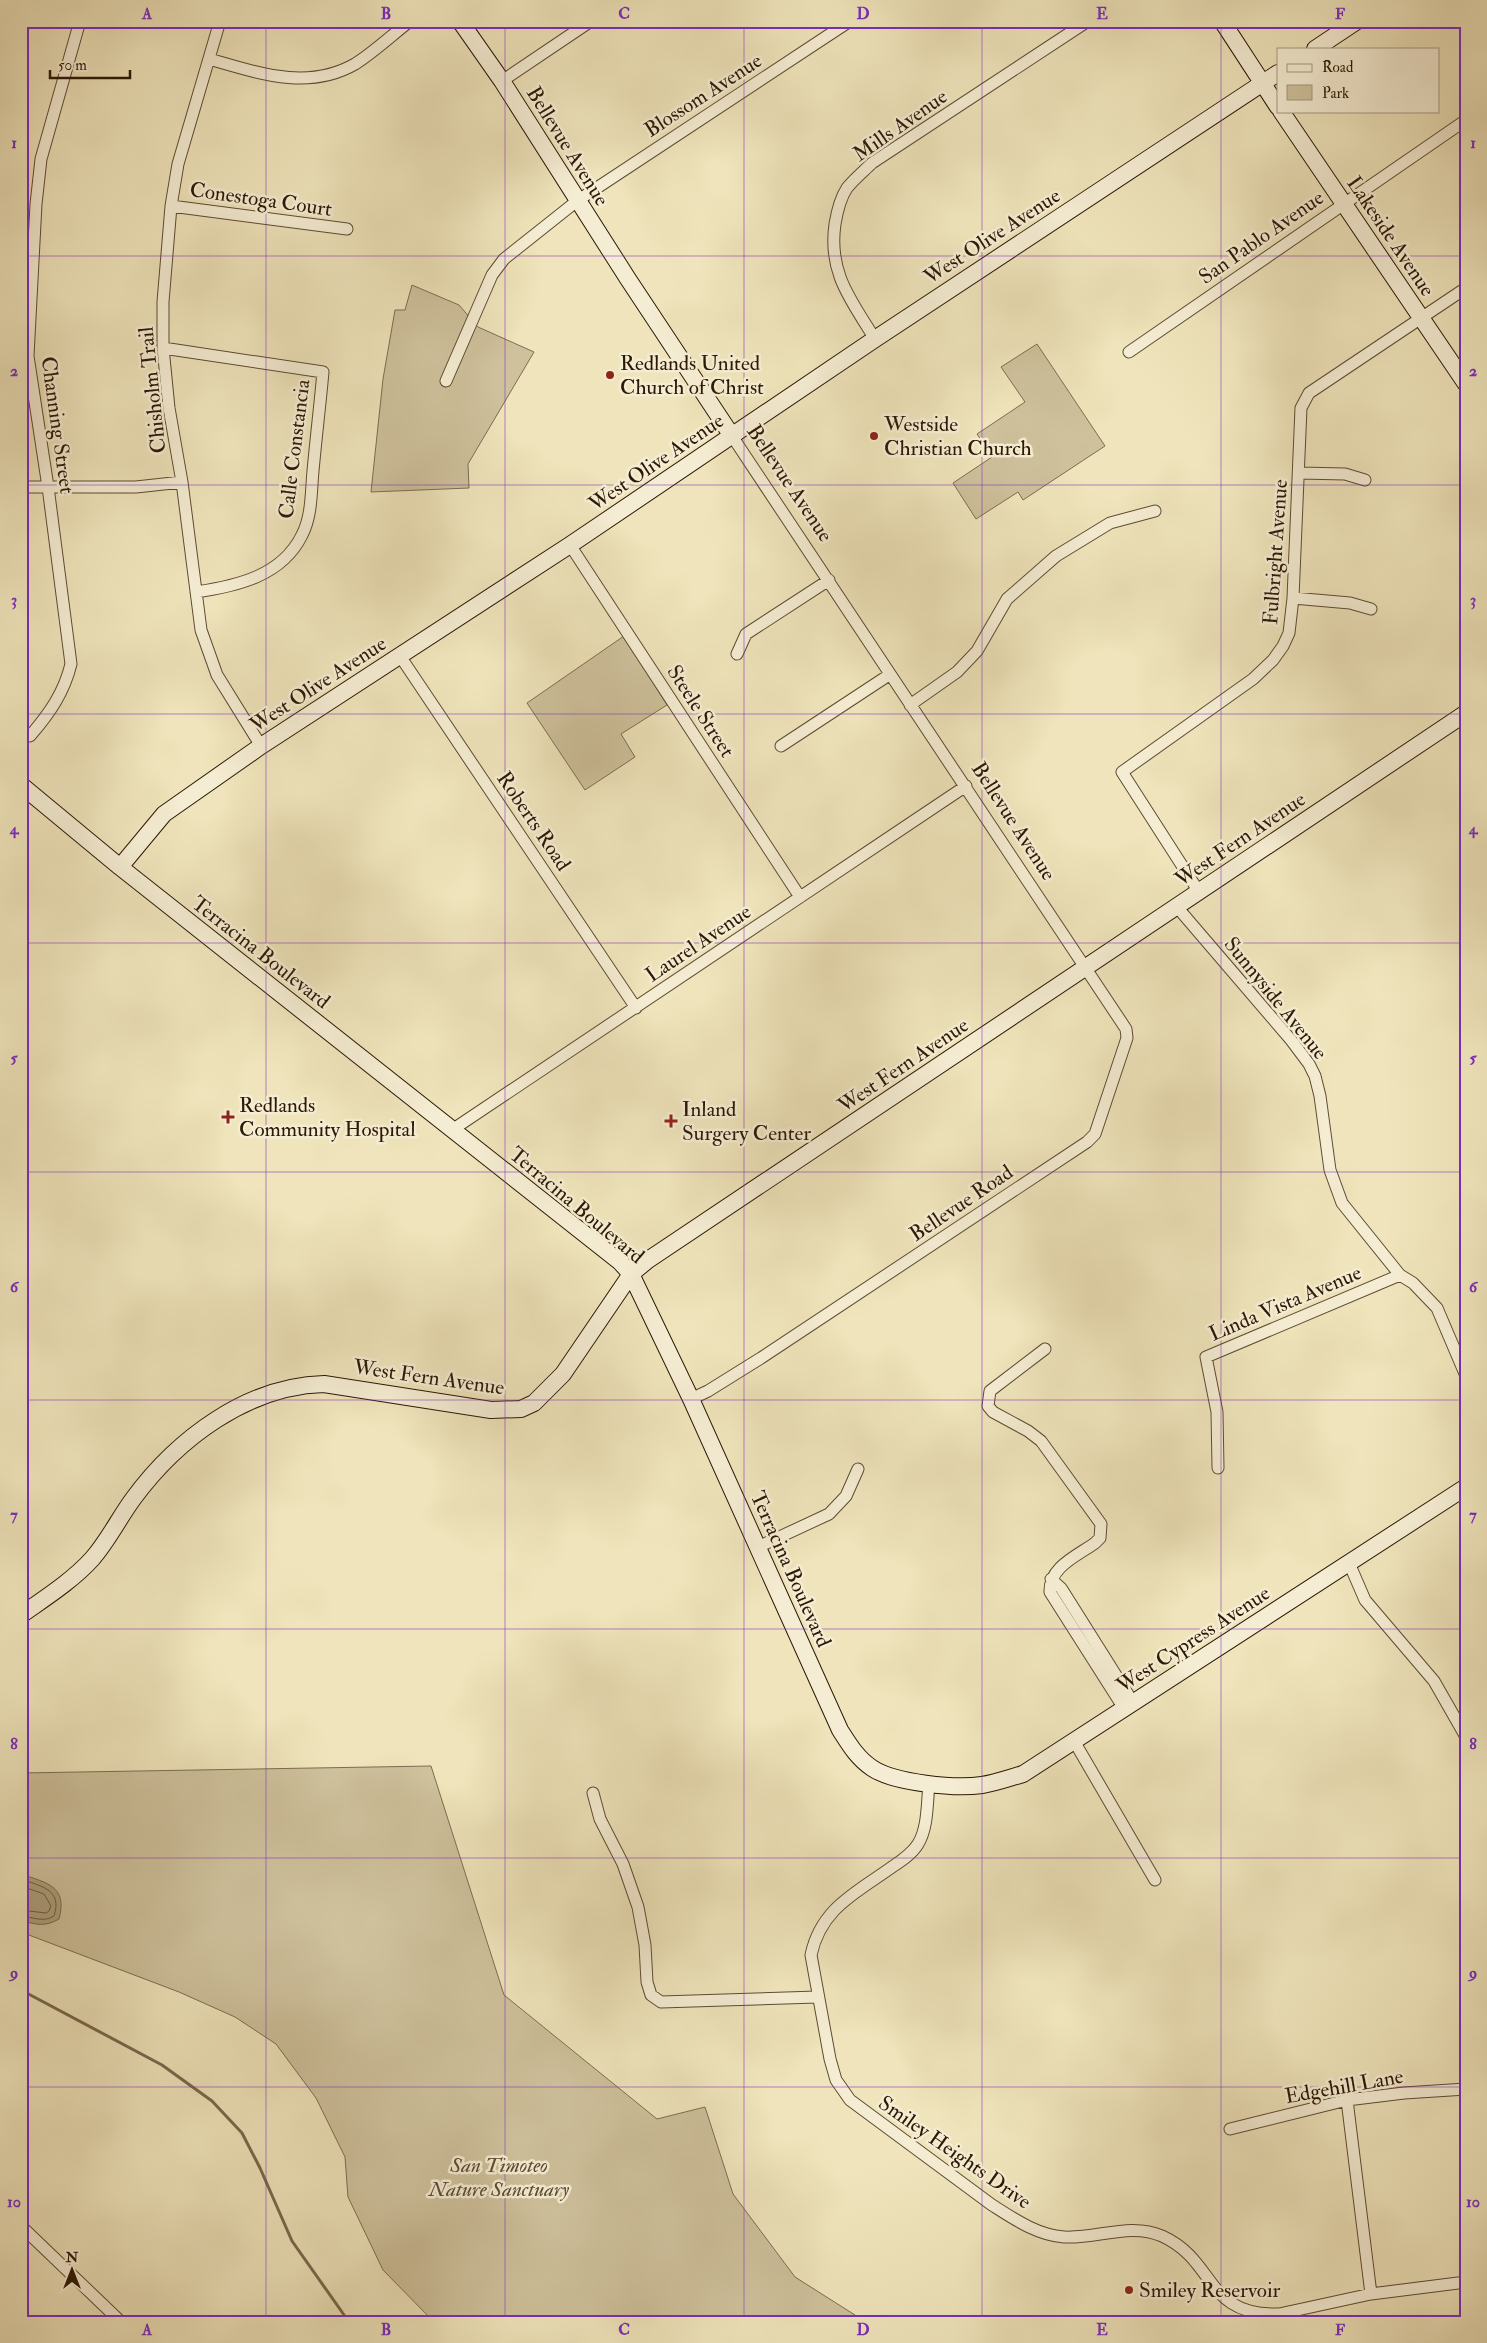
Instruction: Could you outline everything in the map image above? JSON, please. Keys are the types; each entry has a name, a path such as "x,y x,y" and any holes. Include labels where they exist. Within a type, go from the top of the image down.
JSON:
{"street":[{"name":"Channing Street","path":"30,736 50,713 66,685 71,664 48,487 28,356 36,204 41,159 80,21"},
{"name":"Chisholm Trail","path":"220,21 178,164 171,206 163,302 163,348 201,630 217,675 261,746"},
{"path":"209,59 259,73 285,78 310,79 335,73 356,63 410,21"},
{"name":"Bellevue Avenue","path":"460,21 502,81 577,201 829,580 889,675 966,786 1086,969"},
{"path":"502,81 591,21"},
{"name":"Blossom Avenue","path":"446,381 485,290 498,266 577,201 850,21"},
{"name":"Mills Avenue","path":"875,340 844,291 838,276 835,260 833,245 836,217 847,188 872,163 1088,21"},
{"path":"1222,21 1277,106"},
{"path":"1316,48 1357,21"},
{"name":"West Olive Avenue","path":"120,867 164,814 261,746 570,545 1277,74"},
{"name":"Lakeside Avenue","path":"1282,112 1466,384"},
{"name":"San Pablo Avenue","path":"1129,352 1344,202 1466,120"},
{"name":"Conestoga Court","path":"171,206 347,229"},
{"name":"Fulbright Avenue","path":"1199,892 1122,772 1254,679 1273,660 1289,634 1293,598 1300,473 1301,408 1304,398 1466,288"},
{"name":"Calle Constancia","path":"163,348 323,372 309,511 303,534 291,552 277,566 258,576 228,587 196,592"},
{"path":"1300,473 1345,474 1365,480"},
{"path":"21,487 136,487 182,482"},
{"path":"910,705 957,672 977,651 1007,599 1056,556 1110,524 1156,511"},
{"name":"Steele Street","path":"570,545 800,897"},
{"path":"736,654 746,634 829,580"},
{"path":"1293,598 1350,603 1371,609"},
{"name":"Roberts Road","path":"400,656 636,1008"},
{"path":"781,746 889,675"},
{"name":"West Fern Avenue","path":"21,1615 70,1579 93,1558 132,1500 155,1471 208,1425 261,1395 282,1388 324,1384 491,1410 521,1409 534,1402 563,1374 631,1274 648,1260 1086,969 1466,713"},
{"name":"Terracina Boulevard","path":"21,785 120,867 631,1274 691,1398 848,1744 859,1758 873,1769 894,1777 929,1784"},
{"name":"Laurel Avenue","path":"452,1130 966,786"},
{"name":"Sunnyside Avenue","path":"1177,907 1291,1040 1309,1064 1315,1076 1320,1096 1330,1170 1342,1203 1400,1275 1413,1283 1437,1308 1466,1376"},
{"name":"Bellevue Road","path":"691,1398 708,1391 761,1358 1087,1142 1094,1134 1127,1038 1126,1029 1086,969"},
{"name":"Linda Vista Avenue","path":"1218,1468 1217,1412 1206,1357 1400,1275"},
{"path":"1045,1349 990,1391 988,1406 993,1412 1028,1431 1041,1441 1101,1524 1100,1538 1055,1571 1051,1579 1061,1588 1086,1639 1129,1707"},
{"path":"758,1547 828,1514 846,1496 858,1469"},
{"name":"West Cypress Avenue","path":"929,1784 981,1785 1023,1774 1466,1487"},
{"path":"1349,1563 1365,1600 1434,1681 1466,1737"},
{"path":"1074,1741 1155,1880"},
{"name":"Smiley Heights Drive","path":"929,1784 923,1835 918,1846 907,1857 836,1908 824,1921 814,1941 811,1955 817,1997 836,2080 850,2100 992,2206 1015,2220 1039,2232 1063,2237 1079,2237 1119,2231 1154,2233 1182,2248 1195,2260 1209,2282 1222,2297 1236,2307 1249,2312 1279,2314 1371,2294 1466,2282"},
{"path":"593,1793 600,1819 623,1864 638,1907 646,1945 647,1982 651,1995 661,2002 817,1997"},
{"name":"Edgehill Lane","path":"1230,2129 1347,2100 1404,2093 1466,2089"},
{"path":"1347,2100 1371,2294"},
{"path":"21,2226 121,2322"}],"green space":[{"path":"412,285 459,305 478,327 534,352 468,464 469,488 371,492 383,379 395,310 405,310"},
{"path":"1037,344 1105,446 1023,500 1018,492 976,519 953,483 992,457 977,434 1025,402 1001,367"},
{"path":"624,636 667,705 621,734 635,757 585,790 527,703"},
{"name":"San Timoteo Nature Sanctuary","path":"431,1766 504,1995 657,2119 705,2107 733,2194 795,2277 866,2322 434,2322 383,2270 348,2197 345,2157 316,2098 276,2044 235,2017 179,1992 21,1932 21,1773"}],"water":[{"path":"21,1874 47,1883 58,1893 61,1899 59,1919 40,1924 21,1920"}],"waterway":[{"path":"21,1990 162,2065 212,2101 242,2133 260,2168 292,2241 349,2322"}],"railway":[{"path":"21,2307 37,2322"}],"place":[{"name":"Redlands United Church of Christ","path":"610,375"},
{"name":"Westside Christian Church","path":"874,436"},
{"name":"Redlands Community Hospital","path":"228,1117"},
{"name":"Inland Surgery Center","path":"671,1121"},
{"name":"Smiley Reservoir","path":"1129,2290"}]}
